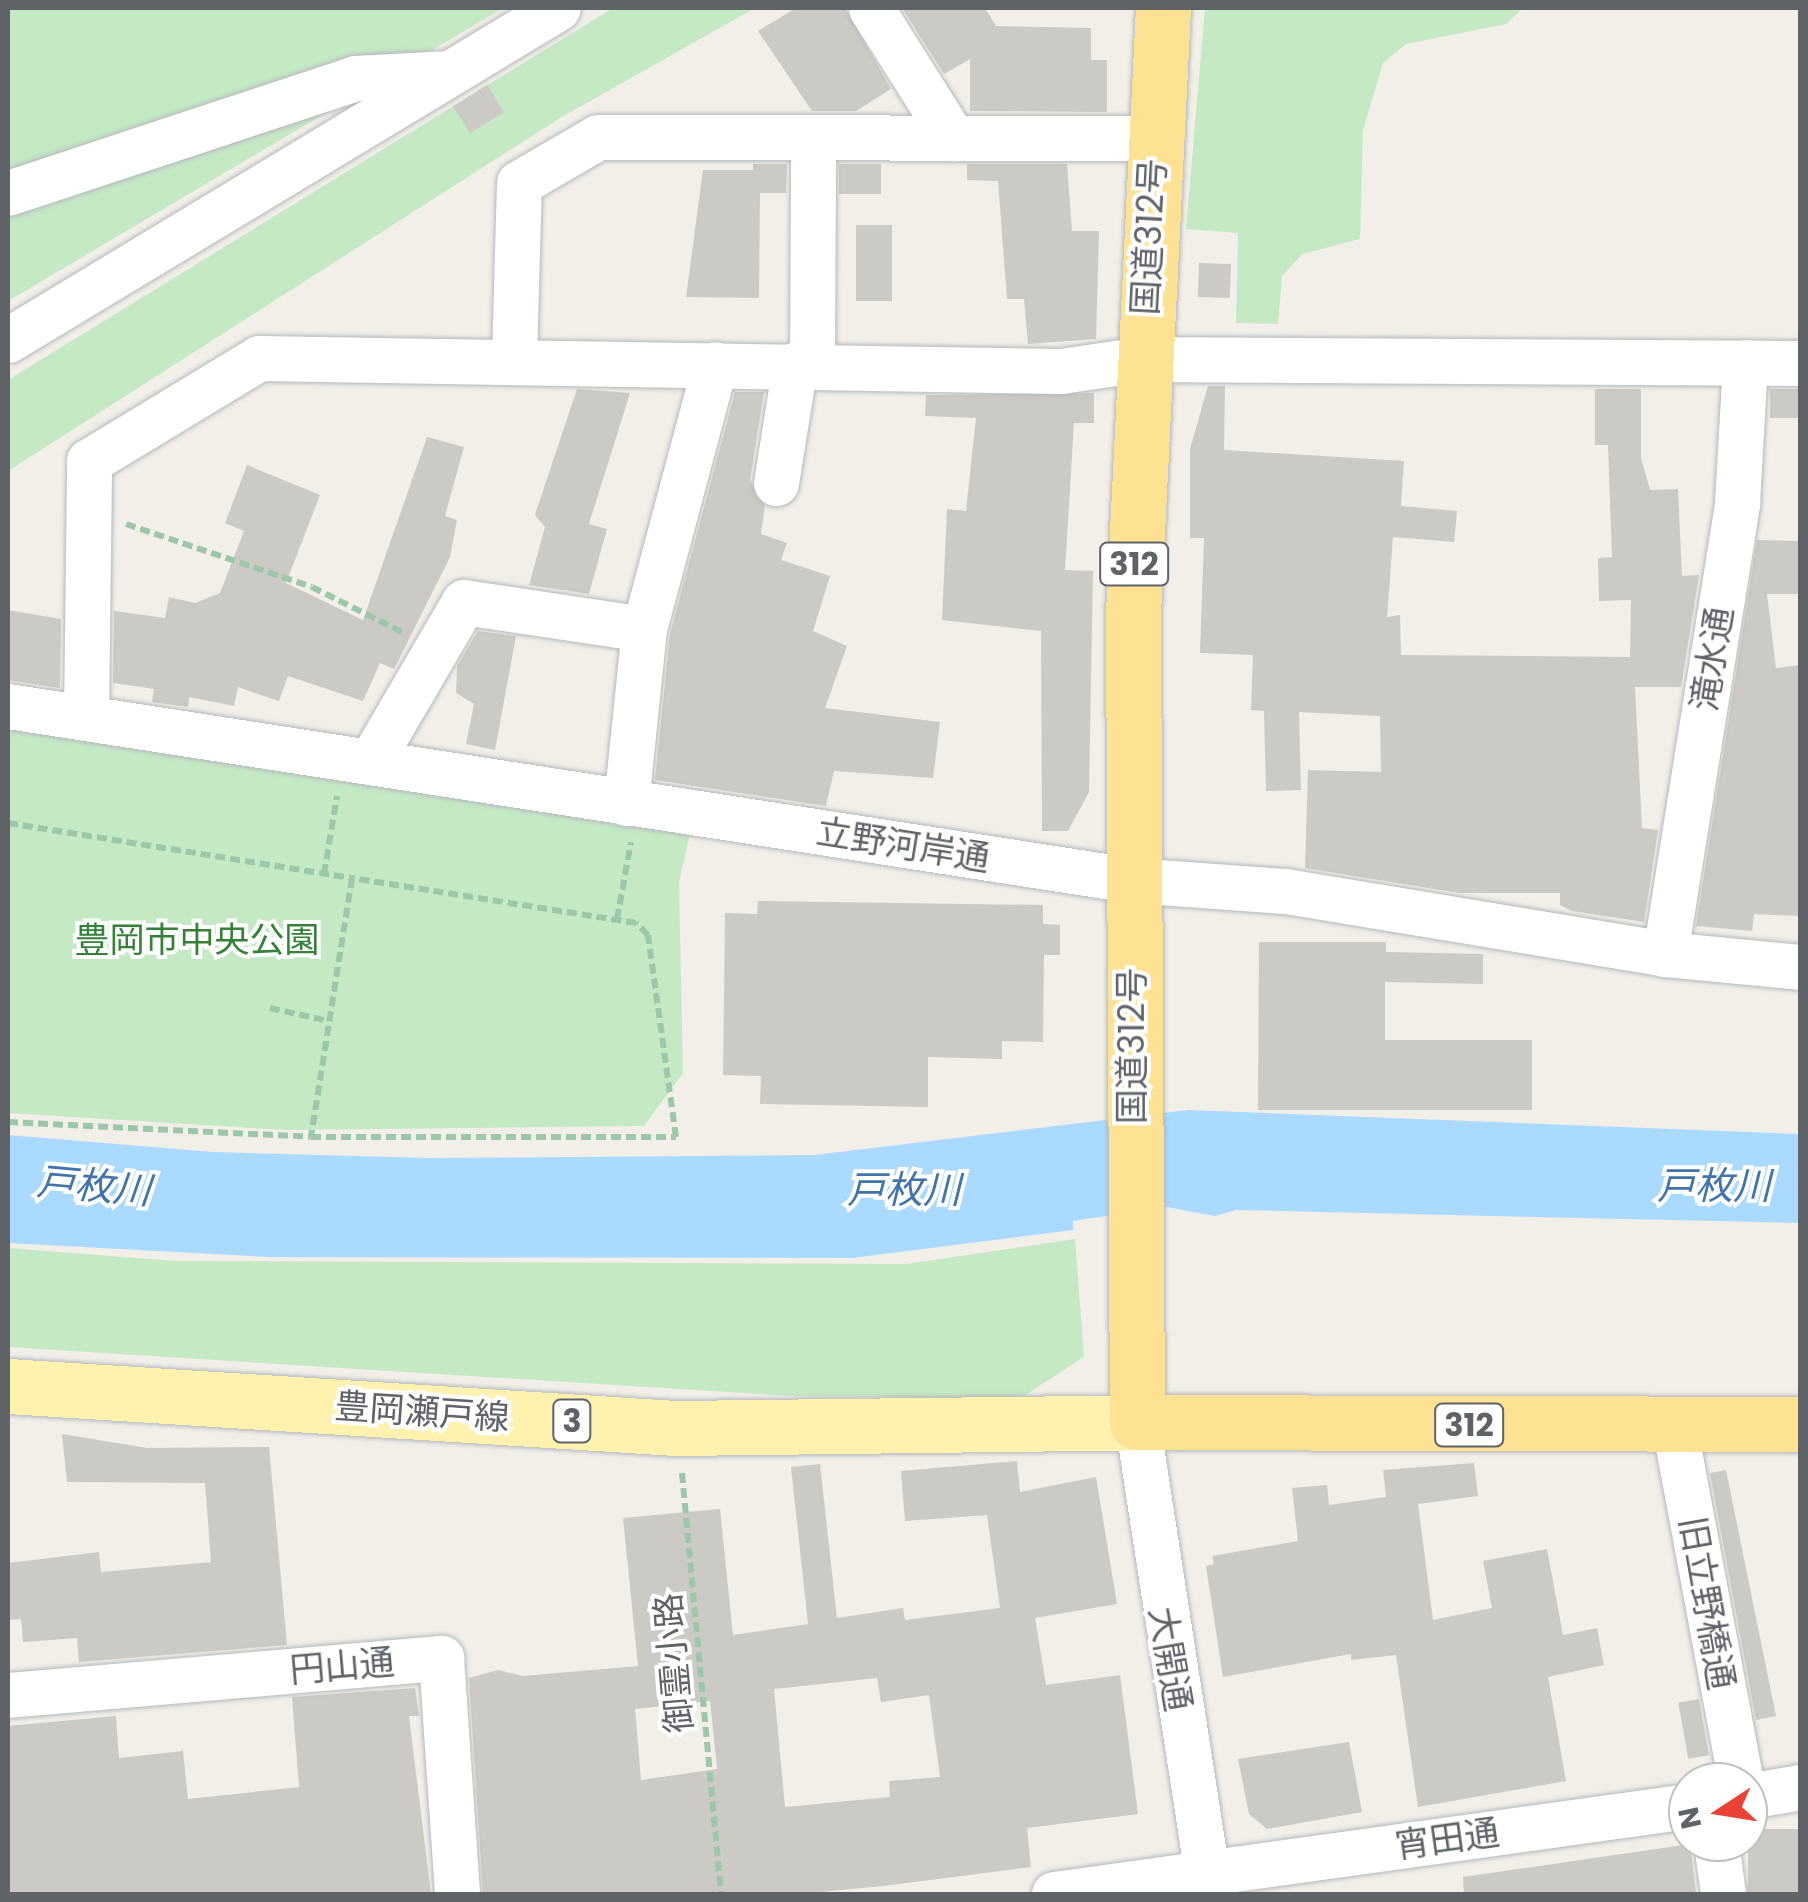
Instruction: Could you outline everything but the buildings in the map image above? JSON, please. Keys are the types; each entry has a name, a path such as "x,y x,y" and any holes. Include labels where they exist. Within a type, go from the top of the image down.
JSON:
{"highway":[{"name":"国道312号","path":"1137,1422 1131,880 1142,359 1163,8"},
{"name":"312","path":"1137,1422 1800,1424"}],"main road":[{"name":"豊岡瀬戸線","path":"8,1386 676,1428 1137,1422"}],"street":[{"path":"8,340 558,8"},
{"path":"871,8 954,138"},
{"path":"8,193 355,78 450,73"},
{"path":"514,360 519,182 598,137 1155,138"},
{"path":"776,483 804,366 813,138"},
{"path":"86,717 87,468 96,452 249,360 514,360 1060,371 1142,359 1800,364"},
{"name":"滝水通","path":"1665,954 1737,502 1745,362"},
{"path":"632,804 644,629 715,364"},
{"path":"357,759 464,602 644,629"},
{"name":"立野河岸通","path":"8,706 1131,880 1286,890 1665,954 1800,967"},
{"name":"大開通","path":"1137,1422 1208,1884"},
{"name":"旧立野橋通","path":"1674,1425 1736,1762"},
{"name":"円山通","path":"8,1694 441,1658 457,1894"},
{"path":"1768,1793 1800,1787"},
{"name":"宵田通","path":"1054,1894 1208,1884 1668,1809"},
{"path":"1719,1862 1723,1894"}],"path":[{"path":"106,517 312,587 430,649"},
{"path":"324,874 357,759"},
{"path":"617,919 632,804"},
{"path":"8,822 617,919 648,935 676,1136 311,1136 8,1122"},
{"path":"311,1136 352,878"},
{"path":"270,1008 328,1020"},
{"name":"御霊小路","path":"676,1428 721,1894"}],"green space":[{"path":"8,8 503,8 8,301"},
{"path":"613,8 755,8 560,118 8,471 8,380"},
{"path":"1205,8 1523,8 1506,24 1406,44 1383,63 1363,130 1360,239 1302,254 1282,276 1278,324 1236,323 1238,233 1186,229"},
{"name":"豊岡市中央公園","path":"8,723 691,830 679,882 683,1073 644,1126 285,1130 8,1113"},
{"path":"1075,1239 1084,1357 1019,1399 791,1396 8,1347 8,1248 175,1261 906,1264"}],"water":[{"name":"戸枚川","path":"1188,1110 1800,1134 1800,1223 1236,1210 1215,1216 1167,1207 1073,1221 1073,1230 852,1258 269,1257 8,1243 8,1135 213,1152 431,1158 814,1155"}]}
